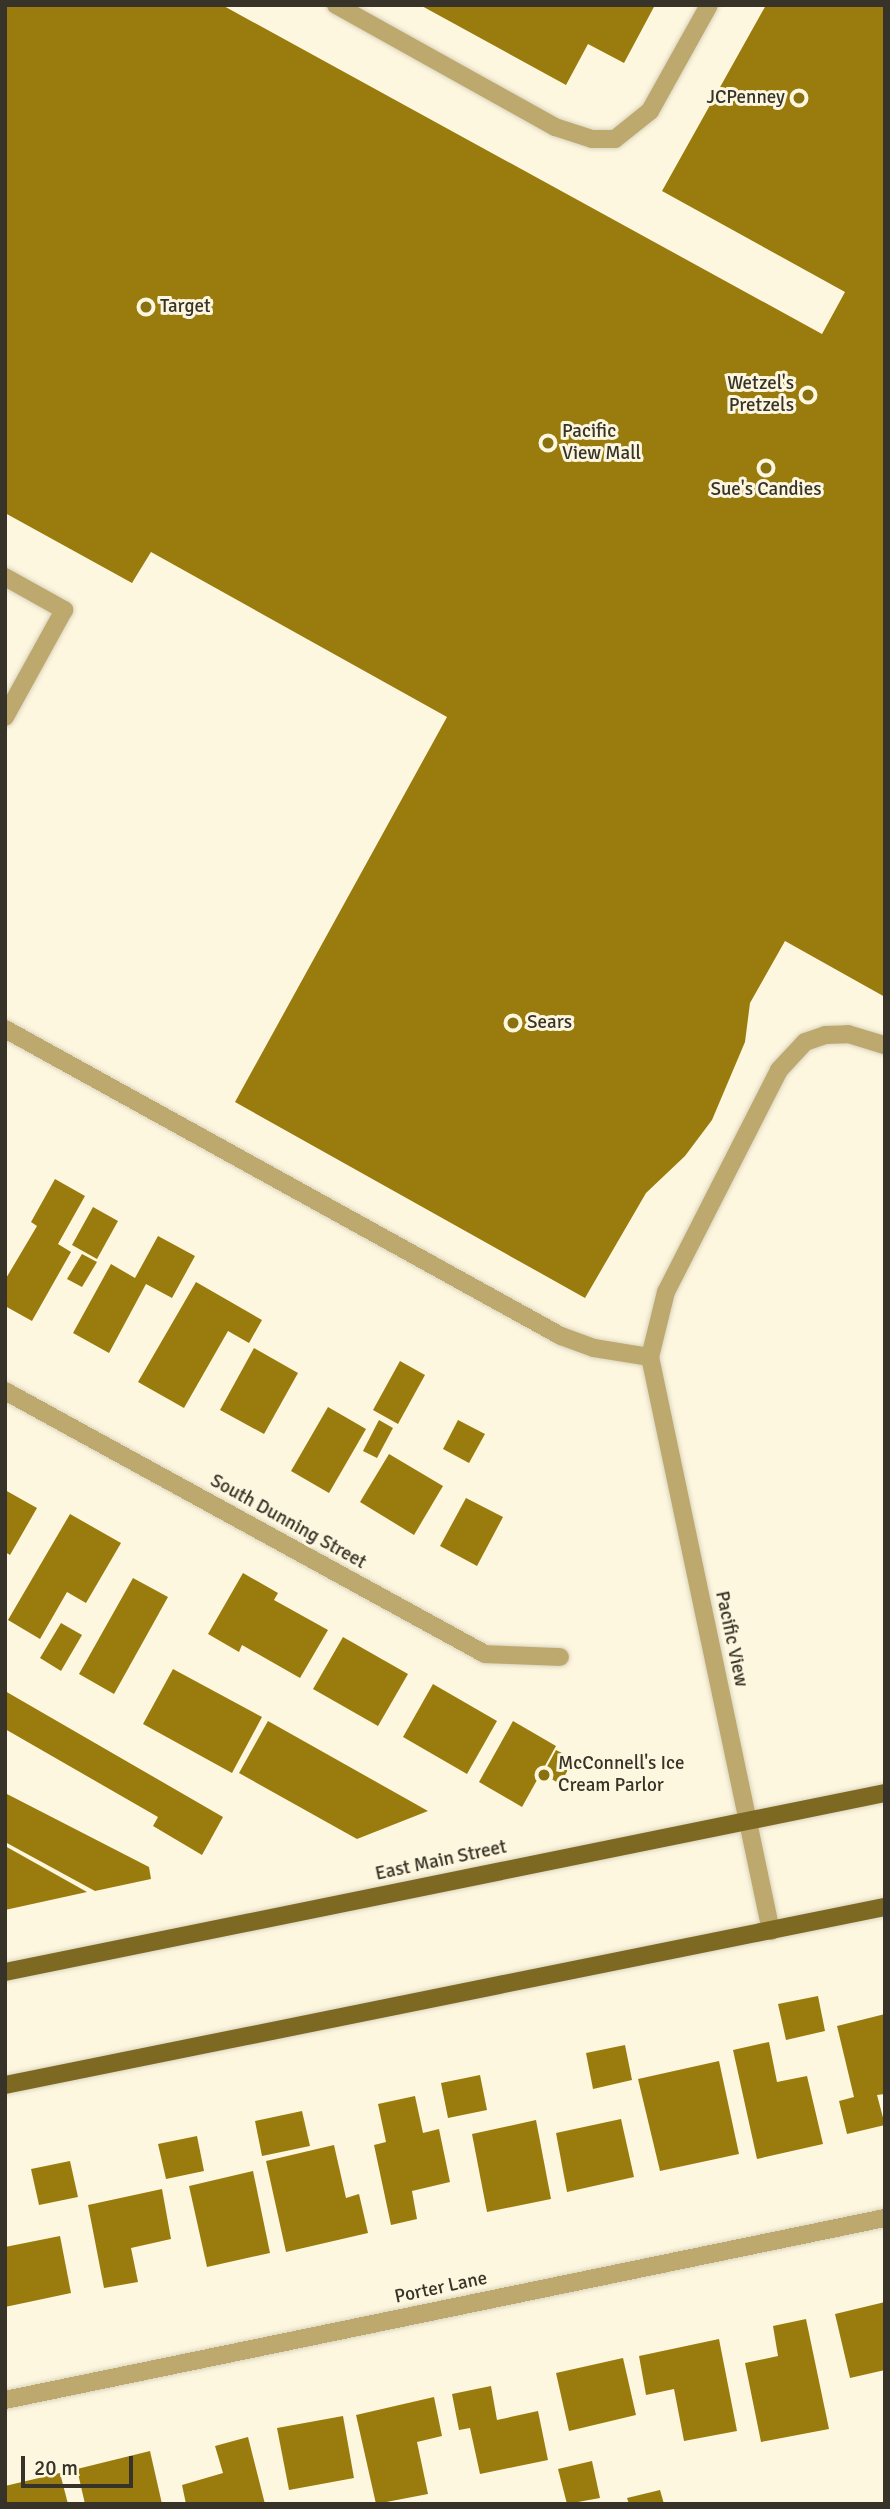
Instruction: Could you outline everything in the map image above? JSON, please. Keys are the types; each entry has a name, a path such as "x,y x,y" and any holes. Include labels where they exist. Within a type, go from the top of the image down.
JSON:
{"main road":[{"name":"East Main Street","path":"5,1972 885,1793"},
{"path":"5,2085 885,1907"}],"street":[{"path":"335,5 555,127 592,139 615,139 650,111 709,5"},
{"path":"5,578 64,610 5,717"},
{"path":"5,1029 561,1336 594,1348 650,1357 666,1292 721,1178 786,1061 805,1042 825,1035 848,1034 885,1045"},
{"name":"Pacific View","path":"650,1357 771,1931"},
{"name":"South Dunning Street","path":"5,1391 485,1654 560,1657"},
{"name":"Porter Lane","path":"5,2400 885,2218"}],"building":[{"path":"5,5 222,5 822,334 845,292 662,191 766,5 885,5 885,997 785,941 750,1003 745,1042 712,1120 685,1156 646,1193 585,1298 235,1102 447,717 151,552 132,583 5,513"},
{"path":"420,5 655,5 624,63 588,44 566,85"},
{"path":"55,1179 85,1196 58,1244 71,1252 32,1321 5,1306 5,1280 37,1226 31,1222"},
{"path":"93,1207 118,1221 97,1259 72,1245"},
{"path":"158,1236 195,1256 172,1298 146,1284 109,1353 73,1333 111,1264 135,1278"},
{"path":"82,1254 97,1262 82,1287 67,1279"},
{"path":"196,1282 262,1320 249,1343 228,1331 184,1408 138,1382"},
{"path":"254,1348 298,1373 264,1434 220,1410"},
{"path":"400,1361 425,1375 398,1424 373,1410"},
{"path":"328,1407 366,1429 329,1493 291,1471"},
{"path":"379,1420 393,1428 377,1458 363,1451"},
{"path":"458,1420 485,1434 469,1463 443,1449"},
{"path":"389,1454 443,1486 414,1535 360,1502"},
{"path":"5,1490 37,1508 10,1555 5,1552"},
{"path":"466,1498 503,1517 477,1566 440,1546"},
{"path":"70,1514 121,1543 86,1603 67,1592 40,1639 8,1620"},
{"path":"243,1573 278,1593 274,1600 328,1630 300,1678 242,1645 239,1652 208,1634"},
{"path":"133,1578 168,1597 114,1694 79,1674"},
{"path":"61,1623 82,1635 61,1671 40,1658"},
{"path":"343,1637 408,1674 378,1726 313,1689"},
{"path":"173,1669 262,1717 232,1773 143,1724"},
{"path":"433,1684 497,1721 467,1774 403,1737"},
{"path":"5,1691 223,1817 202,1855 153,1826 158,1817 5,1729"},
{"path":"268,1721 428,1811 357,1839 239,1773"},
{"path":"513,1721 556,1746 522,1807 479,1782"},
{"path":"556,1750 574,1759 560,1784 543,1774"},
{"path":"5,1793 149,1867 151,1879 95,1891 5,1842"},
{"path":"5,1846 87,1892 5,1910"},
{"path":"818,1996 825,2031 786,2040 778,2004"},
{"path":"885,2014 885,2094 877,2095 885,2125 847,2134 839,2101 854,2097 837,2026"},
{"path":"769,2042 777,2082 807,2076 823,2144 757,2159 733,2050"},
{"path":"625,2045 632,2080 593,2089 586,2053"},
{"path":"719,2061 739,2154 660,2171 638,2079"},
{"path":"480,2075 487,2110 448,2118 441,2083"},
{"path":"415,2096 423,2133 439,2129 450,2182 412,2191 417,2219 391,2225 374,2145 386,2142 378,2104"},
{"path":"302,2111 310,2146 262,2156 255,2121"},
{"path":"621,2119 634,2177 567,2192 556,2133"},
{"path":"536,2120 551,2199 487,2212 472,2134"},
{"path":"197,2136 204,2171 166,2179 158,2144"},
{"path":"334,2145 346,2198 359,2194 368,2233 286,2252 266,2161"},
{"path":"70,2161 78,2197 39,2205 31,2169"},
{"path":"253,2171 270,2253 207,2267 189,2186"},
{"path":"162,2189 171,2239 131,2248 138,2282 104,2288 88,2205"},
{"path":"60,2236 71,2293 5,2307 5,2247"},
{"path":"885,2302 885,2370 850,2378 835,2314"},
{"path":"806,2319 829,2429 761,2442 745,2363 778,2356 773,2326"},
{"path":"719,2339 737,2431 684,2441 674,2389 646,2395 639,2356"},
{"path":"623,2358 636,2415 569,2431 556,2373"},
{"path":"491,2386 497,2420 538,2411 548,2460 480,2474 470,2428 459,2430 452,2394"},
{"path":"434,2397 442,2436 417,2442 428,2494 376,2504 356,2415"},
{"path":"343,2416 354,2478 289,2490 277,2428"},
{"path":"248,2437 265,2504 186,2504 182,2485 223,2473 215,2446"},
{"path":"150,2451 162,2504 85,2504 77,2469"},
{"path":"592,2461 600,2498 567,2504 558,2469"},
{"path":"60,2473 68,2504 5,2504 5,2486"},
{"path":"660,2490 664,2504 629,2504 627,2498"}],"place":[{"name":"JCPenney","path":"799,98"},
{"name":"Target","path":"146,307"},
{"name":"Wetzel's Pretzels","path":"808,395"},
{"name":"Pacific View Mall","path":"548,443"},
{"name":"Sue's Candies","path":"766,468"},
{"name":"Sears","path":"513,1023"},
{"name":"McConnell's Ice Cream Parlor","path":"544,1775"}]}
